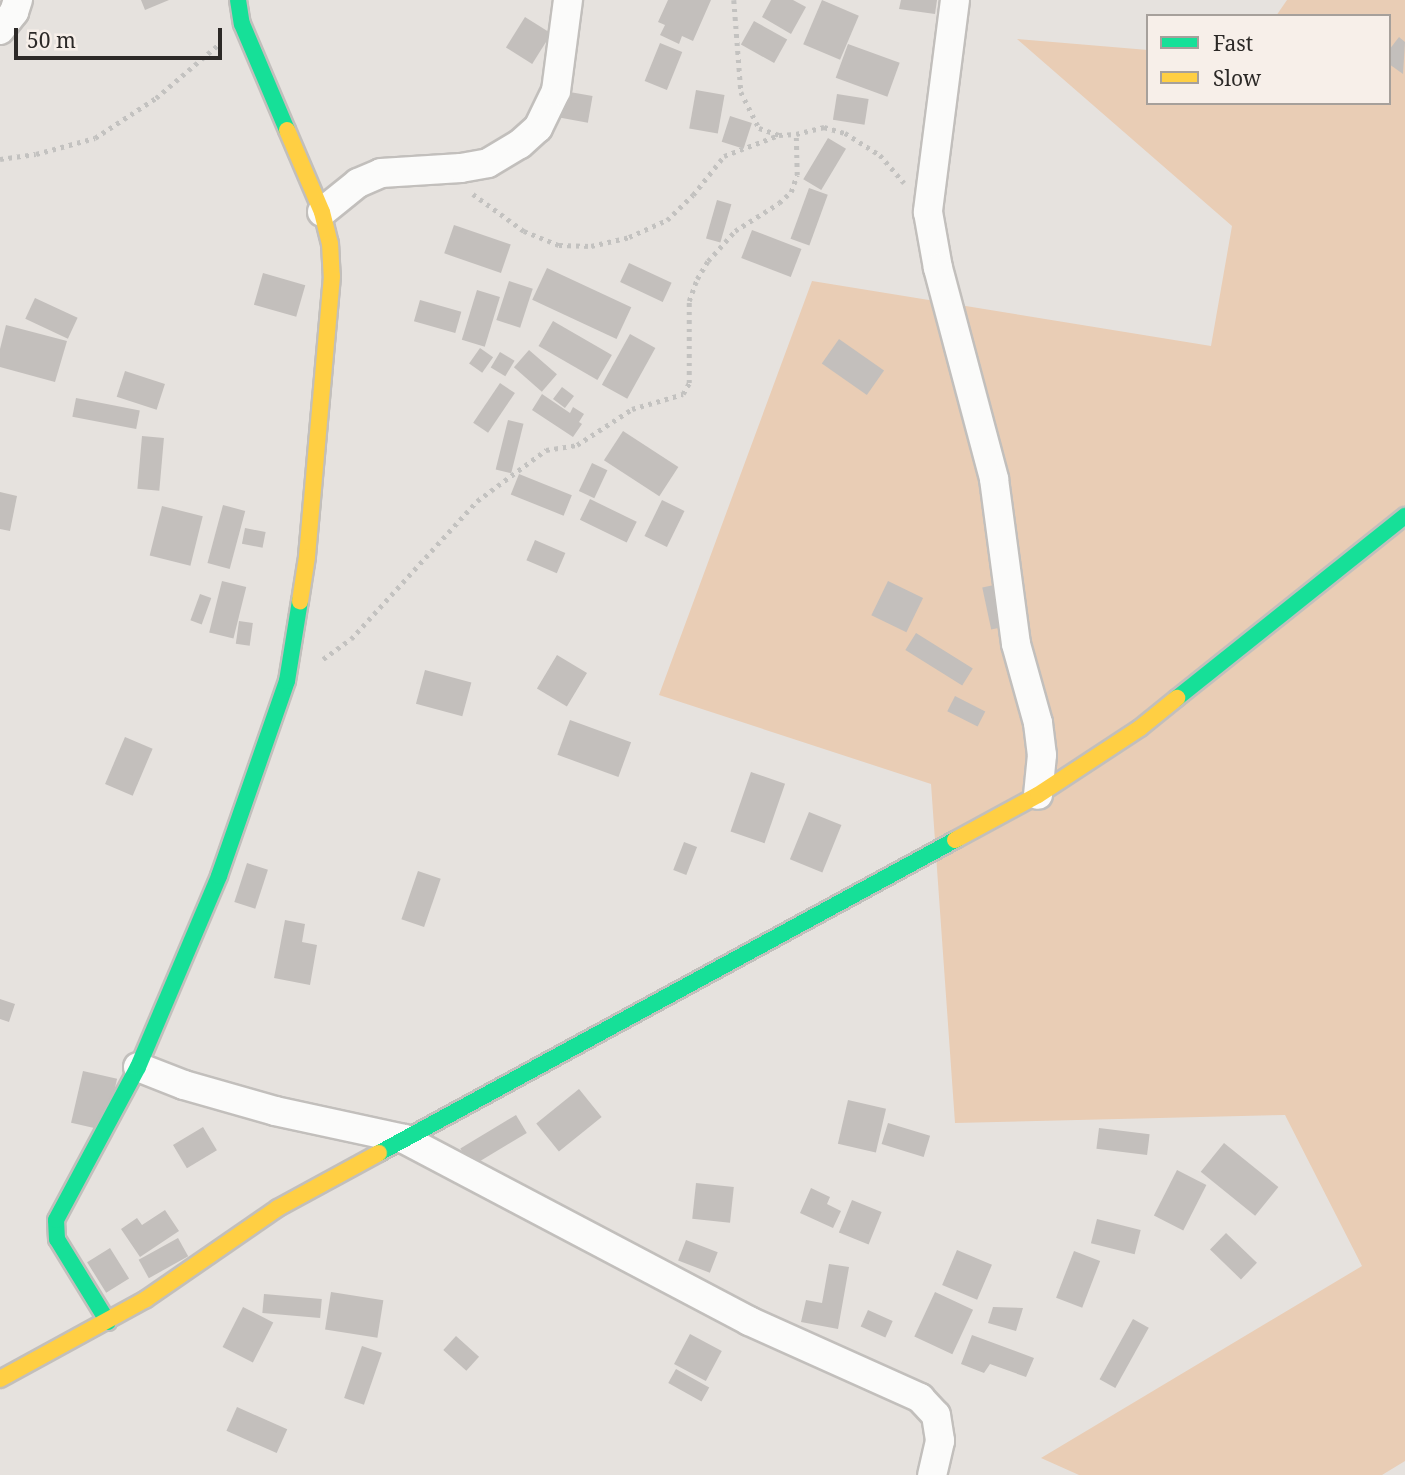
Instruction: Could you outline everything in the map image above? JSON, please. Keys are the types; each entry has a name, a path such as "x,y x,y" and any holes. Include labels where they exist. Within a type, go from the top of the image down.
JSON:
{"street":[{"path":"0,30 14,12 18,0"},
{"path":"108,1322 57,1239 56,1220 138,1067 219,876 287,681 305,569 322,360 332,276 330,243 322,212 242,24 238,0"},
{"path":"322,212 358,183 380,173 488,163 520,144 538,128 555,91 568,0"},
{"path":"956,0 928,212 938,268 994,479 1016,644 1038,723 1042,755 1038,795"},
{"path":"0,1379 108,1322 278,1208 1038,795 1140,728 1405,516"},
{"path":"138,1067 184,1085 275,1111 404,1139 749,1321 920,1398 936,1415 940,1441 932,1475"}],"path":[{"path":"734,0 741,92 759,128 779,135"},
{"path":"0,159 36,154 95,138 156,98 242,24"},
{"path":"438,169 524,232 559,245 591,246 629,237 667,220 693,195 723,156 779,135 824,127 845,133 880,155 928,212"},
{"path":"287,681 351,639 477,501 546,450 577,445 632,409 682,394 689,383 689,301 696,279 735,231 779,203 791,192 797,175 796,134"}],"shaded area":[{"path":"1287,0 1405,0 1405,1461 1382,1475 1079,1475 1041,1458 1362,1266 1285,1115 955,1123 931,784 659,695 812,281 1211,346 1232,226 1017,39 1146,50 1146,105 1391,105 1391,14 1277,14"}],"building":[{"path":"141,0 169,0 145,10"},
{"path":"668,0 711,0 693,41 682,36 679,44 660,35 665,25 658,22"},
{"path":"771,0 793,0 806,7 791,34 762,17"},
{"path":"822,0 859,16 840,60 803,44"},
{"path":"901,0 937,0 935,14 899,9"},
{"path":"525,17 551,33 532,64 506,48"},
{"path":"754,21 787,39 774,63 741,45"},
{"path":"1399,37 1405,42 1403,74 1391,65 1391,47"},
{"path":"660,43 682,52 667,90 645,81"},
{"path":"848,44 900,63 887,97 836,78"},
{"path":"696,90 725,95 718,133 689,128"},
{"path":"564,91 593,96 588,123 559,118"},
{"path":"837,94 869,99 865,125 833,120"},
{"path":"730,116 752,123 744,149 722,142"},
{"path":"828,138 846,149 821,190 803,179"},
{"path":"809,188 828,195 809,246 791,239"},
{"path":"717,200 731,204 720,243 706,238"},
{"path":"454,225 511,245 501,273 444,253"},
{"path":"752,230 801,249 791,277 741,258"},
{"path":"629,263 672,283 663,302 620,282"},
{"path":"547,268 631,307 616,339 532,300"},
{"path":"263,273 305,285 296,317 254,305"},
{"path":"509,281 533,289 520,328 496,320"},
{"path":"477,290 500,297 485,347 462,340"},
{"path":"35,298 78,318 68,339 25,319"},
{"path":"420,300 461,312 455,333 414,321"},
{"path":"553,321 612,355 597,380 538,346"},
{"path":"6,325 67,341 55,382 0,367 0,349"},
{"path":"630,334 655,348 627,399 602,385"},
{"path":"839,339 884,371 867,395 822,364"},
{"path":"480,348 493,357 482,373 469,364"},
{"path":"529,350 557,374 542,392 514,367"},
{"path":"500,352 515,361 505,376 491,367"},
{"path":"125,371 165,384 157,410 117,397"},
{"path":"500,383 515,393 488,433 473,423"},
{"path":"562,387 574,396 565,408 553,399"},
{"path":"542,394 570,413 573,407 584,414 579,422 582,424 573,437 532,410"},
{"path":"76,398 140,410 136,429 72,417"},
{"path":"508,420 524,424 511,473 496,469"},
{"path":"623,431 678,467 659,496 604,460"},
{"path":"142,436 164,438 159,491 137,489"},
{"path":"592,463 607,470 594,498 579,491"},
{"path":"519,474 572,495 564,516 511,494"},
{"path":"0,492 17,496 10,531 0,529"},
{"path":"590,499 637,522 627,542 580,520"},
{"path":"662,500 684,511 667,547 644,536"},
{"path":"223,505 245,511 230,569 207,563"},
{"path":"162,506 203,516 190,566 150,555"},
{"path":"245,528 266,532 263,548 242,544"},
{"path":"535,540 565,553 557,573 526,560"},
{"path":"222,581 246,587 233,638 209,632"},
{"path":"888,581 923,598 906,632 871,615"},
{"path":"994,585 1003,627 991,630 982,587"},
{"path":"200,594 211,598 202,624 190,620"},
{"path":"239,621 253,623 250,646 236,644"},
{"path":"916,633 973,669 962,685 905,650"},
{"path":"557,655 587,673 567,706 537,688"},
{"path":"425,670 471,682 462,716 416,704"},
{"path":"955,696 985,711 978,727 947,711"},
{"path":"570,720 631,742 618,777 557,755"},
{"path":"125,737 153,749 133,796 105,784"},
{"path":"751,772 785,784 765,843 730,832"},
{"path":"809,812 841,825 822,872 790,859"},
{"path":"684,842 697,847 686,875 673,870"},
{"path":"247,863 268,870 255,909 234,902"},
{"path":"418,871 441,879 424,927 401,919"},
{"path":"285,920 305,924 302,942 317,945 310,985 274,978"},
{"path":"0,999 15,1004 9,1022 0,1019"},
{"path":"83,1071 117,1079 105,1131 71,1123"},
{"path":"579,1089 602,1117 559,1152 536,1124"},
{"path":"848,1100 886,1109 876,1153 838,1144"},
{"path":"516,1115 527,1133 471,1166 460,1148"},
{"path":"888,1123 930,1136 924,1157 882,1144"},
{"path":"203,1127 217,1150 187,1168 173,1145"},
{"path":"1099,1128 1150,1134 1147,1155 1096,1149"},
{"path":"1224,1143 1278,1187 1255,1216 1201,1172"},
{"path":"1177,1170 1206,1185 1183,1230 1154,1215"},
{"path":"696,1183 734,1187 730,1223 692,1219"},
{"path":"811,1188 830,1197 827,1204 841,1211 833,1228 800,1213"},
{"path":"852,1200 882,1212 869,1244 839,1232"},
{"path":"165,1210 179,1231 140,1257 121,1229 137,1218 142,1225"},
{"path":"1097,1219 1141,1230 1135,1254 1091,1243"},
{"path":"1226,1233 1257,1263 1241,1279 1210,1250"},
{"path":"178,1238 188,1256 149,1278 139,1260"},
{"path":"686,1240 718,1252 710,1273 678,1261"},
{"path":"110,1248 129,1279 106,1293 87,1262"},
{"path":"957,1250 992,1265 977,1300 942,1285"},
{"path":"1074,1251 1100,1261 1082,1308 1056,1298"},
{"path":"829,1264 849,1267 838,1329 801,1322 806,1300 822,1303"},
{"path":"331,1292 383,1300 377,1338 325,1330"},
{"path":"935,1292 973,1310 952,1354 914,1336"},
{"path":"264,1294 322,1299 320,1318 262,1313"},
{"path":"243,1307 273,1322 253,1363 223,1347"},
{"path":"993,1307 1023,1308 1016,1331 988,1323"},
{"path":"868,1310 893,1321 885,1337 861,1326"},
{"path":"1133,1319 1149,1328 1115,1388 1100,1379"},
{"path":"690,1334 722,1351 706,1381 674,1364"},
{"path":"972,1335 1034,1358 1026,1377 990,1364 984,1373 961,1364"},
{"path":"456,1336 479,1357 466,1371 443,1350"},
{"path":"362,1346 382,1353 364,1405 344,1398"},
{"path":"676,1369 709,1387 701,1401 668,1383"},
{"path":"237,1407 287,1429 277,1453 226,1431"}],"traffic: fast":[{"path":"238,0 242,24 287,130"},
{"path":"1177,698 1405,516"},
{"path":"108,1322 57,1239 56,1220 138,1067 219,876 287,681 300,601"},
{"path":"379,1153 955,840"}],"traffic: slow":[{"path":"287,130 322,212 330,243 332,276 307,557 300,601"},
{"path":"955,840 1038,795 1140,728 1177,698"},
{"path":"0,1379 146,1299 278,1208 379,1153"}]}
